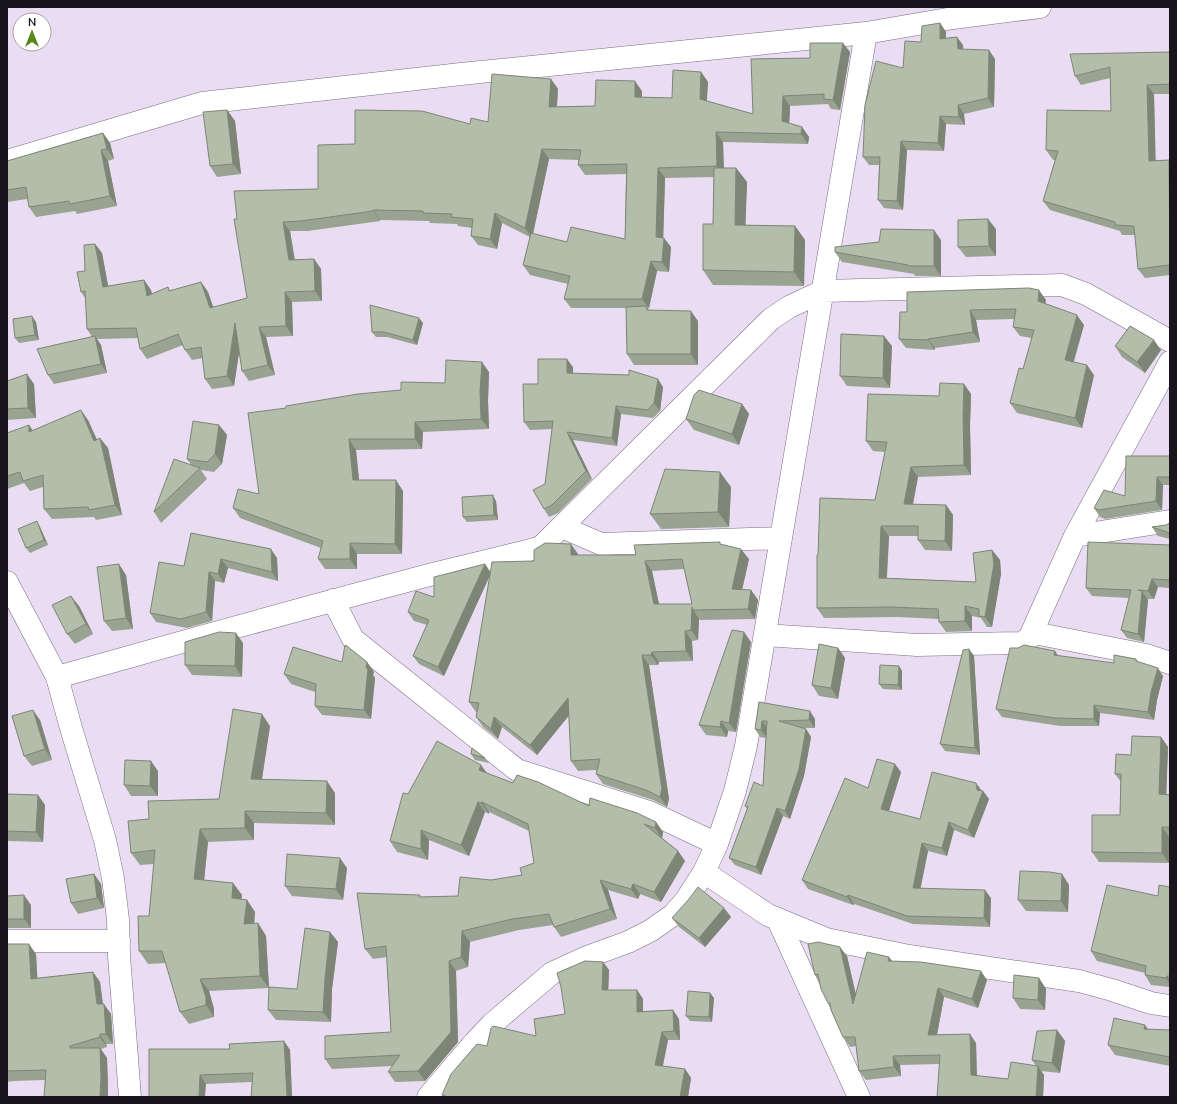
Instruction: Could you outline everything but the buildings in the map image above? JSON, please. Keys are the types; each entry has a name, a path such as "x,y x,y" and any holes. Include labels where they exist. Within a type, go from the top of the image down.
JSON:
{"street":[{"path":"7,161 202,103 461,74 866,33 954,13 1040,7"},
{"path":"428,1097 488,1028 552,973 628,942 650,931 673,915 686,900 704,872 717,844 735,792 746,746 866,33"},
{"path":"57,677 333,600 541,547 771,319 789,307 822,291 1062,285 1086,294 1170,341"},
{"path":"1034,633 1032,632 1075,536 1170,362"},
{"path":"1075,536 1170,521"},
{"path":"562,527 601,544 781,538"},
{"path":"7,582 57,677 105,840 113,878 118,920 118,941 130,1097"},
{"path":"333,600 353,639 517,770 650,812 717,844"},
{"path":"765,635 917,645 1023,643 1034,633"},
{"path":"1034,633 1146,655 1170,663"},
{"path":"704,872 768,915 826,939 909,956 1079,981 1112,990 1151,1004 1170,1006"},
{"path":"778,920 859,1097"},
{"path":"7,940 118,941"}]}
